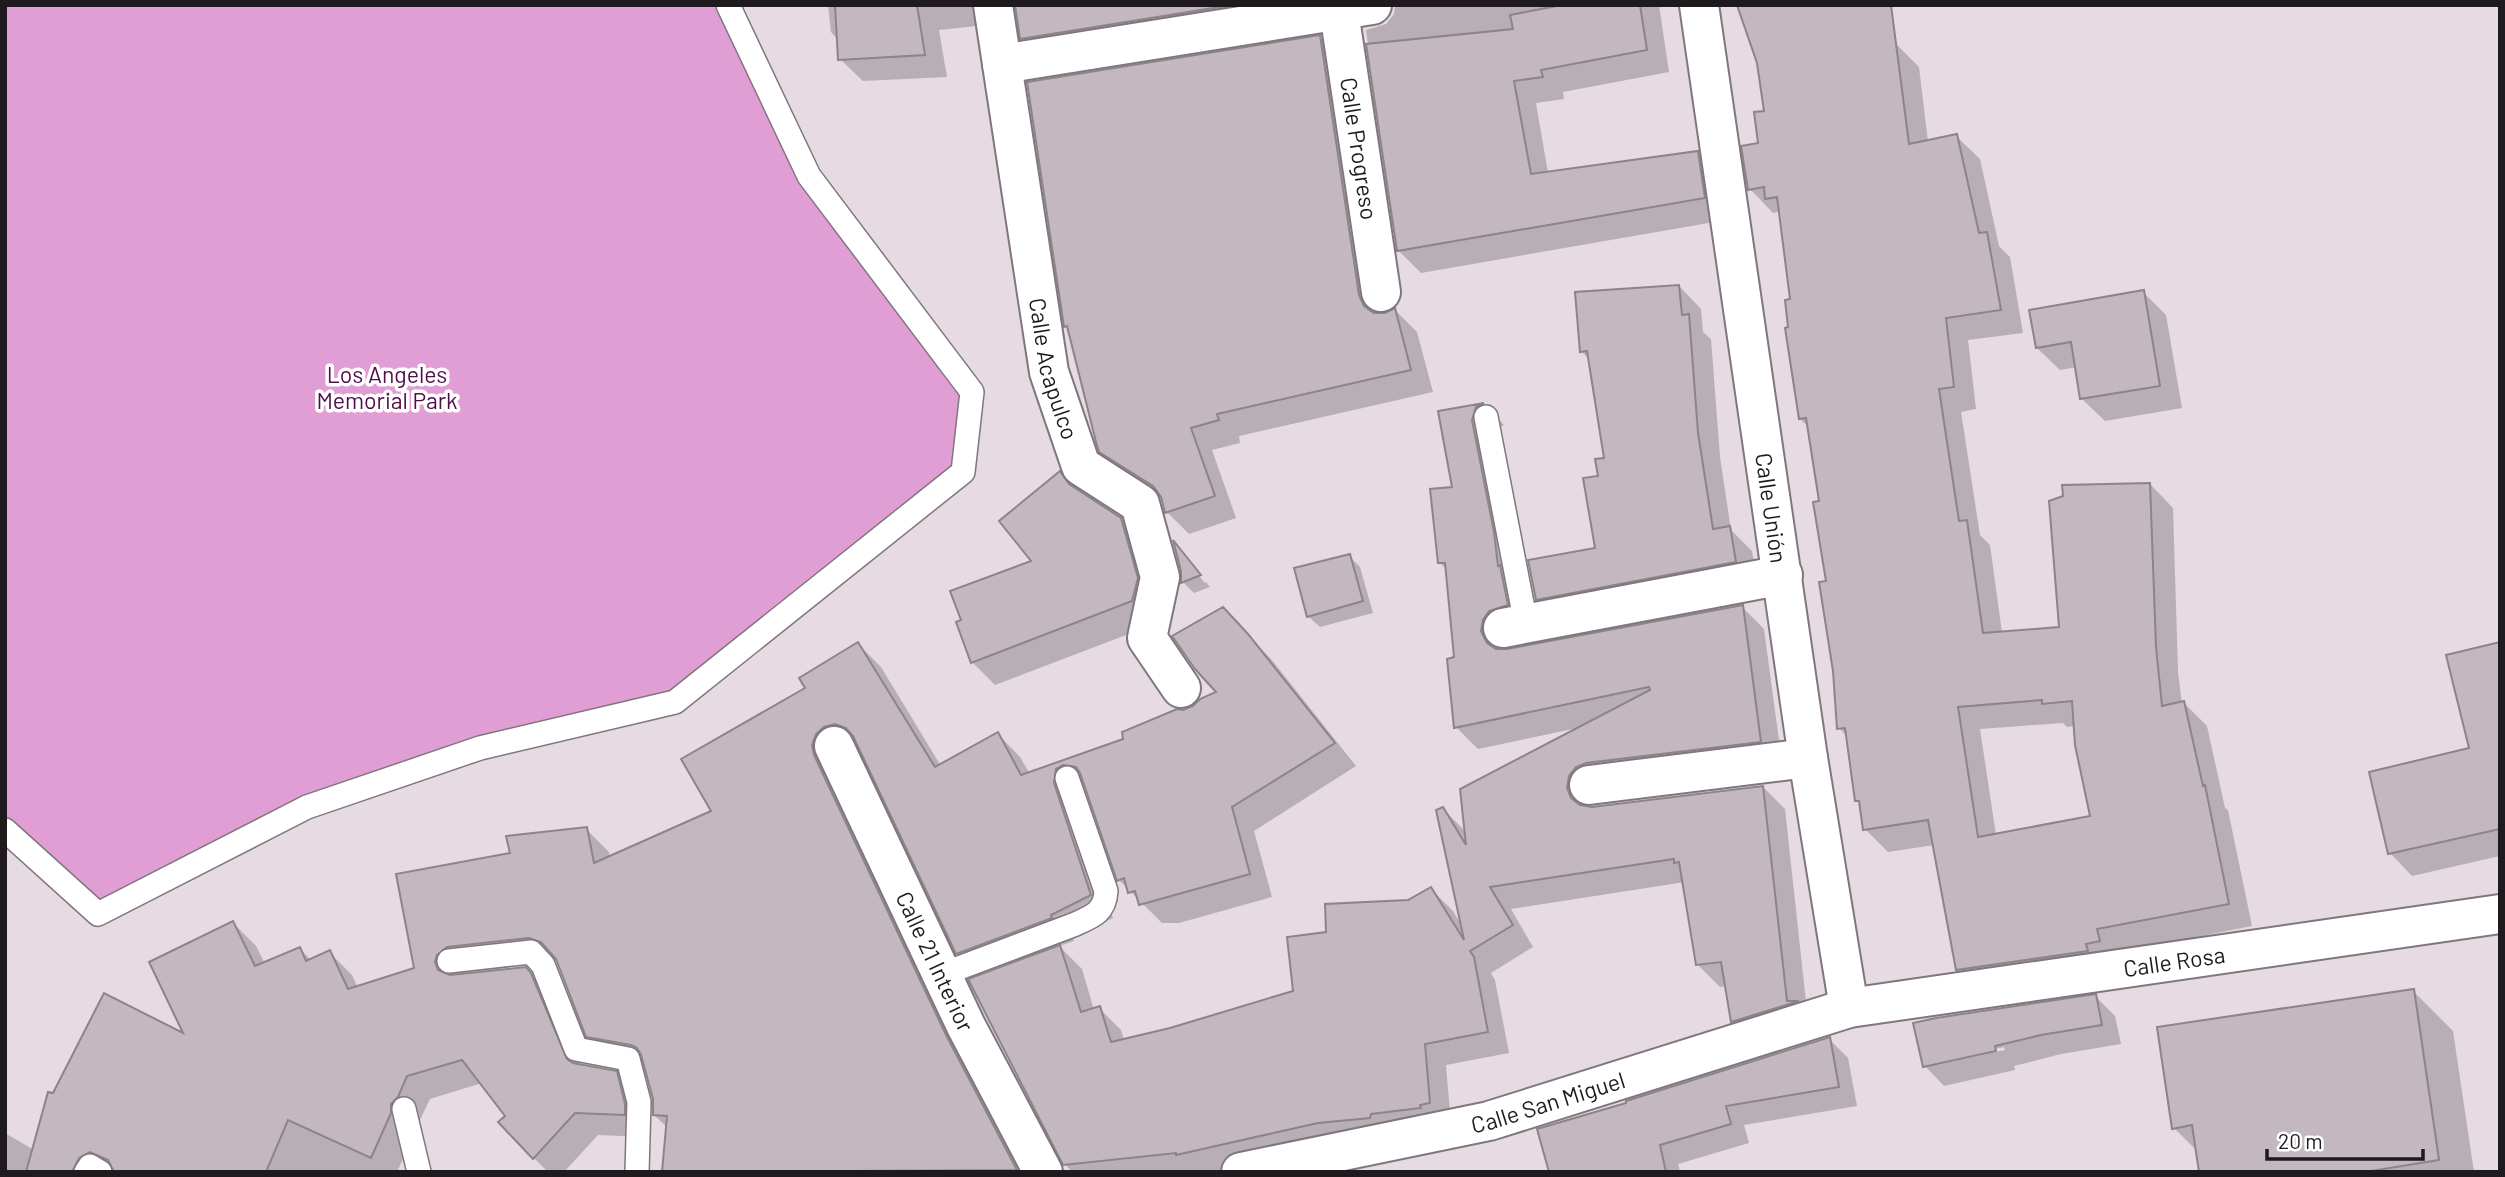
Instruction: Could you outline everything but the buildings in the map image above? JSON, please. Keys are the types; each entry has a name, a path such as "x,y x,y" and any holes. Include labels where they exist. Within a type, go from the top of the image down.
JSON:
{"street":[{"name":"Calle Acapulco","path":"993,5 1049,372 1081,466 1140,504 1160,578 1147,638 1181,688"},
{"name":"Calle Unión","path":"1699,5 1808,758 1849,1008"},
{"path":"1002,64 1349,7"},
{"name":"Calle Progreso","path":"1349,7 1381,292"},
{"path":"1514,626 1783,575"},
{"name":"Calle 21 Interior","path":"834,746 966,1026 1043,1172"},
{"path":"1590,785 1808,758"},
{"name":"Calle Rosa","path":"1849,1008 2500,914"},
{"name":"Calle San Miguel","path":"1241,1172 1489,1121 1849,1008"}],"lane":[{"path":"5,830 98,914 307,807 480,748 675,702 963,472 972,392 809,176 728,5"},
{"path":"1486,417 1514,626"},
{"path":"943,974 1073,925 1094,916 1102,909 1105,891 1067,778"},
{"path":"449,961 531,952 543,965 576,1049 628,1059 639,1102 638,1172"},
{"path":"404,1109 419,1172"},
{"path":"86,1172 90,1166 100,1172"}],"green space":[{"name":"Los Angeles Memorial Park","path":"5,5 728,5 809,176 972,392 963,472 675,702 307,807 98,914 5,830"}]}
